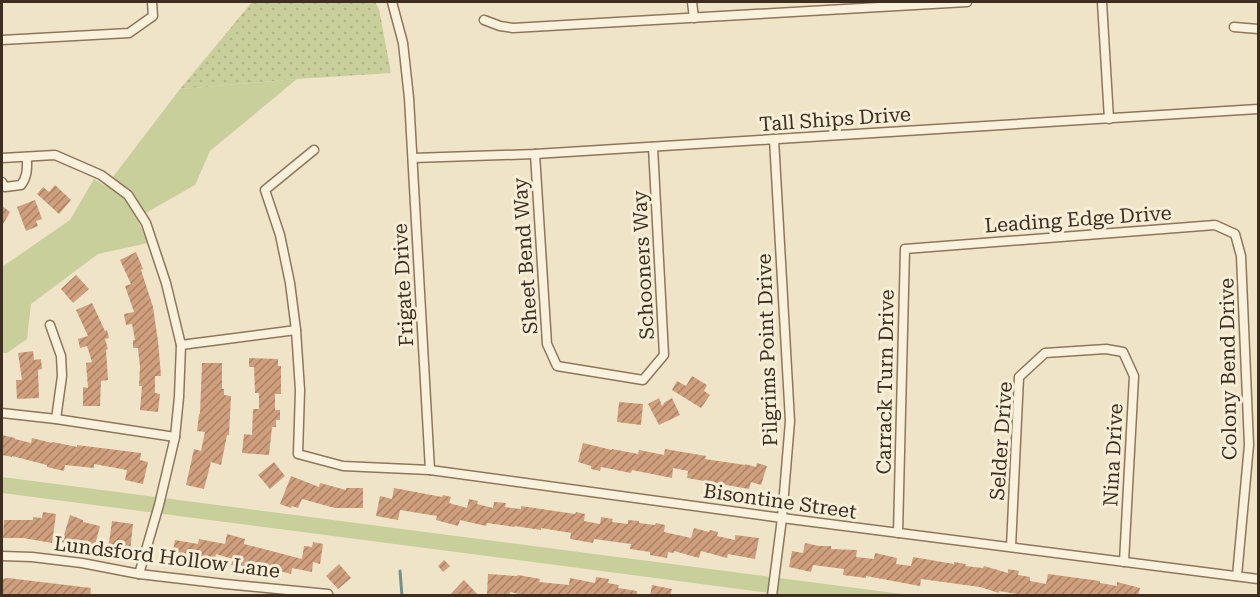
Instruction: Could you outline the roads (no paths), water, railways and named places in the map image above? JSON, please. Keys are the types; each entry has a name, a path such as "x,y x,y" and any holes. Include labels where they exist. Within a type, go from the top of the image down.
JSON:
{"street":[{"path":"2,40 129,33 153,16 152,2"},
{"name":"Frigate Drive","path":"392,2 403,43 409,98 430,470"},
{"path":"693,2 694,18"},
{"path":"484,20 513,28 694,18 809,6 968,2"},
{"path":"1102,2 1109,118"},
{"path":"1234,27 1258,29"},
{"name":"Tall Ships Drive","path":"413,158 535,154 1258,110"},
{"name":"Pilgrims Point Drive","path":"772,596 782,518 790,421 774,139"},
{"name":"Schooners Way","path":"615,376 643,380 664,355 653,147"},
{"path":"181,345 296,330 282,245 265,190 314,150"},
{"name":"Sheet Bend Way","path":"535,154 547,344 557,366 615,376"},
{"path":"2,158 55,155 101,175 128,195 146,223 166,283 181,345 179,398 175,437 159,505 139,574"},
{"path":"2,182 6,187 21,185 27,171 27,157"},
{"name":"Leading Edge Drive","path":"922,248 1215,225 1235,234"},
{"name":"Colony Bend Drive","path":"1235,234 1241,256 1249,445 1237,576"},
{"name":"Carrack Turn Drive","path":"898,533 905,249 922,248"},
{"path":"50,325 61,356 62,366 56,419"},
{"name":"Bisontine Street","path":"296,330 300,390 298,454 343,466 430,470 1258,579"},
{"name":"Selder Drive","path":"1011,547 1019,377 1045,353 1106,349 1123,352"},
{"name":"Nina Drive","path":"1123,352 1134,376 1124,562"},
{"path":"2,413 175,437"},
{"name":"Lundsford Hollow Lane","path":"2,556 32,557 82,563 139,574 328,595"}],"waterway":[{"path":"400,571 402,596"}]}
